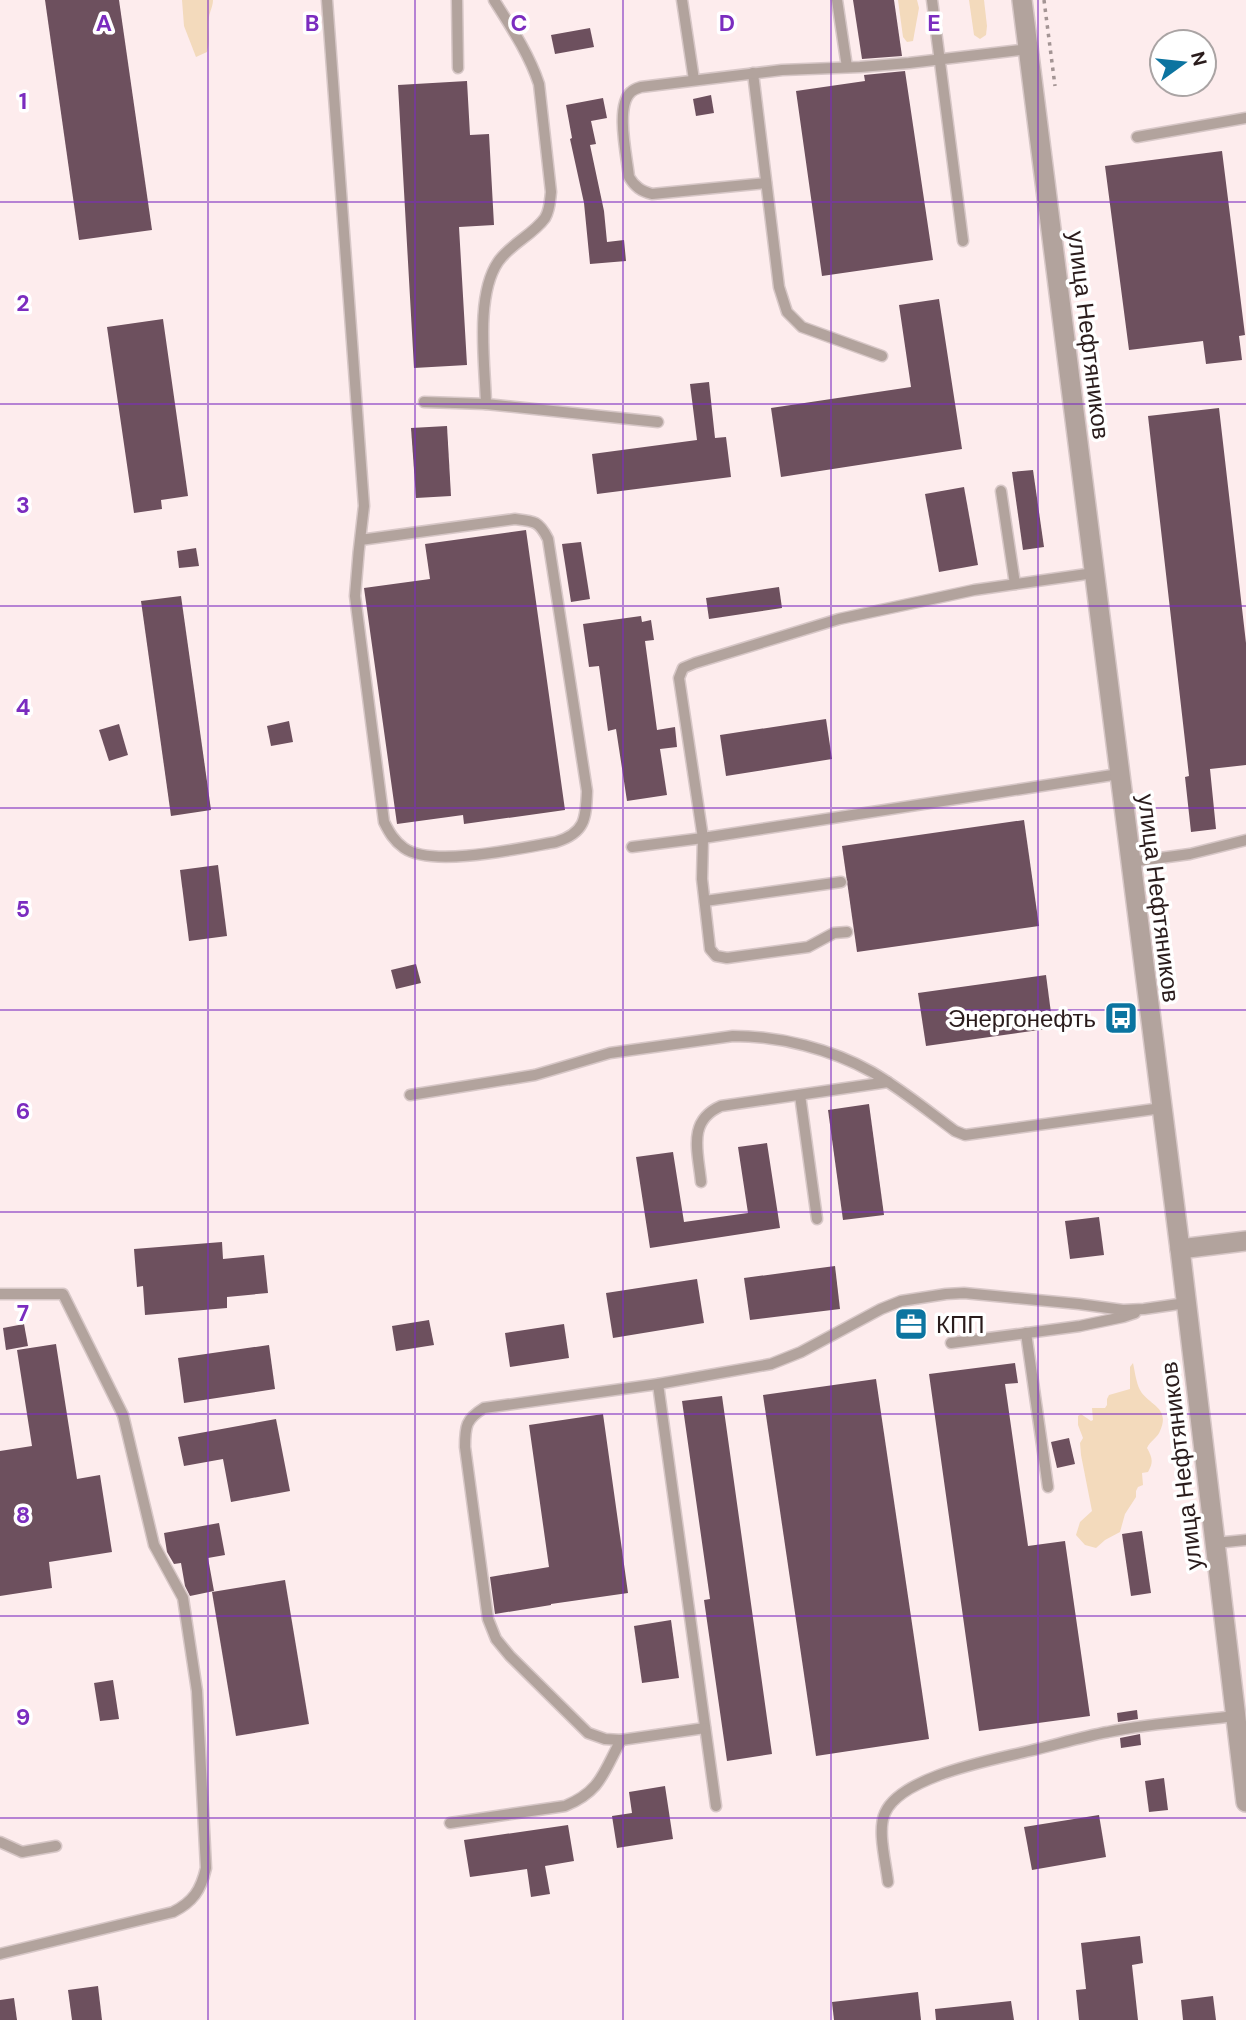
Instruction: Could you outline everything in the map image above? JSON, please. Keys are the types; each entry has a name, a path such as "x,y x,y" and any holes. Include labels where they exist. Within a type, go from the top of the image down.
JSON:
{"street":[{"name":"улица Нефтяников","path":"1022,0 1180,1249 1246,1802"},
{"path":"1180,1249 1246,1241"}],"lane":[{"path":"327,0 364,506 360,540 355,596 384,822 391,836 405,850 438,858 569,838 582,827 586,815 587,791 548,539 542,526 532,521 515,519 360,540"},
{"path":"457,0 458,68"},
{"path":"486,404 484,317 485,298 492,275 506,252 545,218 551,192 539,84 524,50 494,0"},
{"path":"682,0 694,80"},
{"path":"836,0 847,67"},
{"path":"932,0 963,241"},
{"path":"766,183 652,194 642,191 629,177 622,116 624,103 630,92 641,87 753,73 940,60 1029,49"},
{"path":"753,73 779,287 787,312 802,327 882,356"},
{"path":"1137,137 1246,118"},
{"path":"424,402 486,404 658,422"},
{"path":"1001,491 1015,584"},
{"path":"847,932 834,933 808,947 727,958 716,956 710,949 702,879 703,838 679,678 683,668 839,619 950,595 1094,573"},
{"path":"632,847 1119,774"},
{"path":"1130,862 1190,854 1246,840"},
{"path":"705,901 841,883"},
{"path":"410,1095 535,1075 610,1054 733,1036 808,1046 869,1071 955,1131 965,1135 1162,1108"},
{"path":"701,1182 696,1133 709,1111 722,1106 888,1082"},
{"path":"800,1095 817,1219"},
{"path":"705,1728 621,1741 588,1733 496,1639 488,1619 465,1447 465,1428 471,1416 484,1408 658,1384 771,1364 801,1352 901,1301 964,1293 1124,1310 1186,1303"},
{"path":"0,1294 63,1294 123,1415 154,1545 183,1598 197,1692 206,1868 197,1894 186,1906 173,1912 0,1954"},
{"path":"951,1343 1091,1324 1144,1309"},
{"path":"1026,1333 1048,1487"},
{"path":"658,1384 716,1806"},
{"path":"1215,1543 1246,1540"},
{"path":"888,1882 881,1828 884,1813 894,1800 907,1790 932,1778 968,1766 1108,1732 1236,1716"},
{"path":"450,1823 565,1806 582,1799 596,1787 621,1741"},
{"path":"0,1842 23,1852 56,1846"}],"shaded area":[{"path":"182,0 213,0 207,52 196,57 184,26"},
{"path":"898,0 917,0 919,8 913,41 907,42 903,37"},
{"path":"969,0 984,0 987,26 986,35 980,39 974,35"},
{"path":"1133,1363 1140,1390 1161,1411 1163,1423 1147,1448 1152,1462 1148,1472 1142,1473 1143,1485 1136,1491 1136,1497 1125,1514 1120,1532 1096,1548 1085,1545 1076,1535 1080,1522 1092,1511 1081,1455 1080,1443 1083,1438 1078,1416 1081,1414 1093,1420 1092,1408 1105,1408 1109,1395 1130,1389 1130,1367"}],"building":[{"path":"45,0 119,0 152,230 79,240"},
{"path":"853,0 894,0 902,56 862,59"},
{"path":"590,28 594,47 555,54 551,35"},
{"path":"905,71 933,260 822,276 796,91 865,81 864,75"},
{"path":"467,81 470,135 489,134 494,225 459,227 467,365 414,368 398,85"},
{"path":"711,95 714,113 696,116 693,99"},
{"path":"603,98 607,118 591,121 596,144 590,145 604,211 607,242 624,240 626,261 590,264 584,203 570,139 572,138 566,105"},
{"path":"1222,151 1245,335 1239,336 1242,360 1206,364 1203,341 1129,350 1105,166"},
{"path":"939,299 962,449 781,477 771,408 911,387 899,305"},
{"path":"163,319 188,496 161,500 162,509 134,513 107,327"},
{"path":"709,382 715,438 726,437 731,477 597,494 592,454 697,440 690,384"},
{"path":"1219,408 1246,643 1246,765 1210,769 1216,829 1191,832 1185,777 1189,776 1148,416"},
{"path":"447,426 451,496 416,498 411,428"},
{"path":"1033,470 1044,547 1023,550 1012,472"},
{"path":"964,487 978,565 939,572 925,494"},
{"path":"526,530 565,810 464,824 463,815 397,824 364,588 430,579 425,544"},
{"path":"581,542 590,599 571,602 562,544"},
{"path":"196,548 199,566 179,568 177,551"},
{"path":"779,587 782,608 709,619 706,598"},
{"path":"181,596 211,810 171,816 141,601"},
{"path":"641,616 642,622 651,620 654,640 645,641 657,730 675,727 677,747 660,749 667,795 627,801 616,729 608,731 599,666 589,667 583,624"},
{"path":"826,719 832,759 726,776 720,735"},
{"path":"289,721 293,742 271,746 267,726"},
{"path":"119,724 128,755 109,761 99,730"},
{"path":"1024,820 1039,926 857,952 842,846"},
{"path":"218,865 227,936 189,941 180,870"},
{"path":"416,964 421,983 396,989 391,970"},
{"path":"1046,975 1053,1028 926,1046 918,993"},
{"path":"869,1104 884,1215 843,1220 828,1110"},
{"path":"767,1143 780,1228 650,1248 636,1157 673,1152 684,1222 748,1213 738,1147"},
{"path":"1099,1217 1104,1255 1070,1259 1065,1221"},
{"path":"222,1242 223,1259 264,1255 268,1293 227,1297 227,1308 145,1315 143,1286 137,1287 134,1249"},
{"path":"835,1266 840,1309 750,1320 744,1278"},
{"path":"697,1279 704,1323 613,1338 606,1293"},
{"path":"429,1320 434,1345 396,1351 392,1326"},
{"path":"24,1324 28,1346 6,1350 3,1328"},
{"path":"564,1324 569,1358 510,1367 505,1333"},
{"path":"56,1344 77,1479 100,1475 112,1552 49,1562 52,1588 0,1596 0,1451 32,1446 17,1350"},
{"path":"269,1345 275,1389 184,1403 178,1358"},
{"path":"1015,1363 1018,1383 1005,1384 1028,1546 1065,1541 1090,1716 979,1731 929,1374"},
{"path":"876,1379 929,1739 816,1756 763,1395"},
{"path":"722,1396 772,1754 727,1761 704,1600 710,1599 682,1401"},
{"path":"603,1414 628,1593 495,1614 490,1577 549,1567 529,1425"},
{"path":"276,1419 290,1491 231,1502 223,1459 184,1466 178,1437"},
{"path":"1069,1438 1075,1464 1057,1468 1051,1442"},
{"path":"219,1523 225,1555 208,1558 214,1591 190,1596 185,1586 181,1563 174,1564 167,1552 164,1533"},
{"path":"1142,1531 1151,1593 1131,1596 1122,1534"},
{"path":"285,1580 309,1724 236,1736 212,1592"},
{"path":"671,1620 679,1678 642,1683 634,1626"},
{"path":"113,1680 119,1719 100,1721 94,1683"},
{"path":"1137,1710 1138,1719 1118,1722 1117,1713"},
{"path":"1140,1734 1141,1745 1121,1748 1120,1738"},
{"path":"1164,1778 1168,1810 1149,1812 1145,1781"},
{"path":"665,1786 673,1839 617,1848 612,1816 632,1813 629,1792"},
{"path":"1099,1815 1106,1857 1032,1870 1024,1827"},
{"path":"568,1825 574,1861 545,1866 550,1894 531,1897 527,1869 470,1877 464,1840"},
{"path":"1140,1936 1143,1963 1132,1965 1138,2020 1079,2020 1076,1990 1086,1989 1081,1943"},
{"path":"98,1986 102,2020 72,2020 68,1990"},
{"path":"918,1992 921,2020 834,2020 832,2002"},
{"path":"1213,1996 1216,2020 1183,2020 1181,2000"},
{"path":"14,1998 17,2020 0,2020 0,2000"},
{"path":"1011,2001 1014,2020 936,2020 935,2009"}],"place":[{"name":"Энергонефть","path":"1121,1018"},
{"name":"КПП","path":"911,1324"}]}
